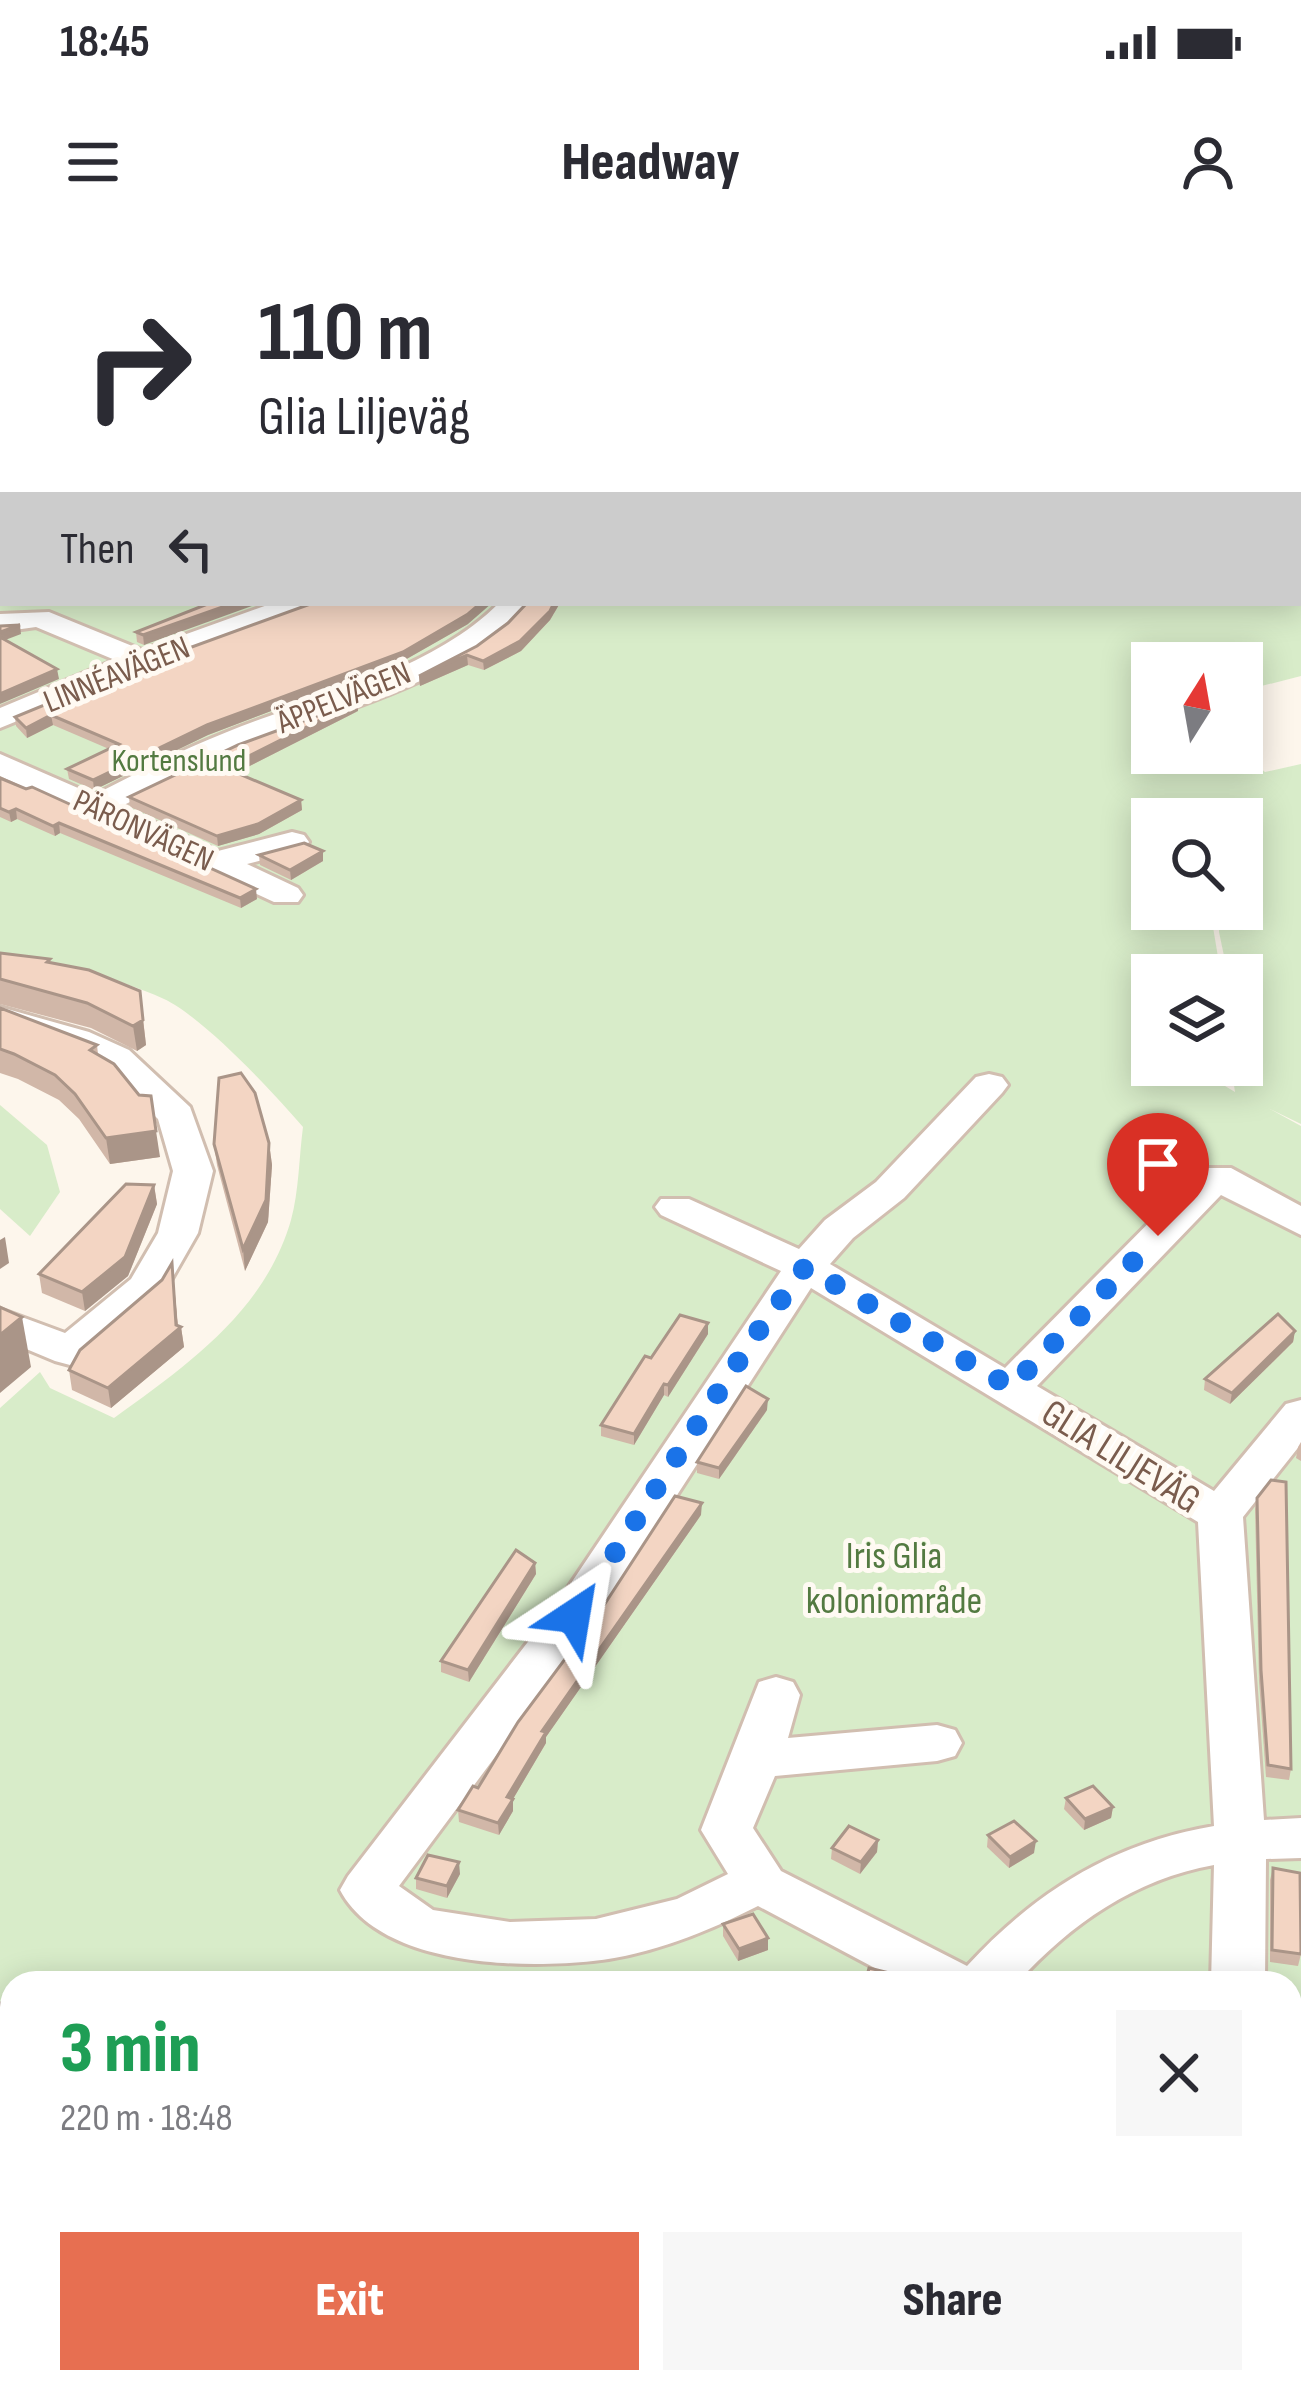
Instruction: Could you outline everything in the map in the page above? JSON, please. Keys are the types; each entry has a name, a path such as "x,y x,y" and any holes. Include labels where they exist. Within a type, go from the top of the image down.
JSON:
{"street":[{"name":"LINNÉAVÄGEN","path":"0,719 141,660 293,606"},
{"name":"ÄPPELVÄGEN","path":"96,806 215,748 448,654 495,628 513,606"},
{"path":"0,623 39,617 141,660"},
{"name":"PÄRONVÄGEN","path":"0,764 286,895"},
{"path":"216,862 292,842"},
{"path":"0,1018 76,1040 116,1058 176,1115 193,1171 178,1233 147,1287 70,1351 0,1322"},
{"path":"763,1885 689,1917 596,1940 510,1943 420,1929 366,1890 574,1616 754,1337 805,1267 839,1229 890,1190 989,1085"},
{"path":"1011,1387 1216,1176 1301,1223"},
{"name":"GLIA LILJEVÄG","path":"675,1207 805,1267 1220,1515 1240,1838 1238,1971"},
{"path":"1220,1515 1301,1414"},
{"path":"776,1695 758,1759 727,1830 763,1885 928,1971"},
{"path":"758,1759 937,1743"},
{"path":"994,1971 1012,1949 1066,1904 1186,1847 1240,1838 1301,1838"}],"green space":[{"path":"0,606 1301,606 1301,676 1263,686 1263,642 1131,642 1131,774 1263,774 1301,764 1301,1124 1270,1109 1301,1126 1301,1971 0,1971 0,1408 40,1372 50,1388 114,1418 169,1378 220,1333 263,1282 291,1220 297,1186 303,1127 257,1076 180,1008 105,978 0,956","holes":["1131,798 1263,798 1263,930 1219,932 1224,954 1263,954 1263,1086 1234,1086 1235,1092 1225,1086 1131,1086 1131,954 1218,954 1214,930 1131,930"]},
{"path":"0,1105 47,1145 60,1192 30,1236 0,1209"}],"building":[{"path":"202,606 225,606 143,635 136,632"},
{"path":"305,606 477,606 403,652 207,725 93,780 67,769 119,744 51,715 26,728 15,717 88,687 111,687 182,654 178,652"},
{"path":"524,606 552,606 520,641 483,661 467,655 419,676 477,646"},
{"path":"0,637 57,669 0,694"},
{"path":"358,701 225,768 301,800 258,824 217,836 129,797 238,745"},
{"path":"0,778 32,787 256,889 240,898 59,823 53,826 16,809 9,812 0,808"},
{"path":"304,843 323,851 290,870 259,855"},
{"path":"0,953 50,959 47,962 89,970 140,991 143,1020 133,1026 87,1003 0,979"},
{"path":"0,1008 97,1045 90,1050 114,1064 139,1095 151,1096 156,1131 106,1138 55,1075 0,1049"},
{"path":"241,1073 255,1093 269,1143 266,1200 243,1249 214,1144 219,1078"},
{"path":"126,1184 154,1185 125,1257 82,1292 39,1274"},
{"path":"172,1263 176,1325 181,1327 108,1388 69,1370 80,1350 162,1280"},
{"path":"0,1307 22,1317 0,1335"},
{"path":"1278,1314 1295,1331 1232,1393 1205,1379"},
{"path":"680,1315 708,1323 634,1434 601,1425 645,1356 651,1358"},
{"path":"746,1386 768,1399 719,1468 697,1462"},
{"path":"1271,1480 1286,1482 1291,1769 1268,1765 1261,1670 1257,1498"},
{"path":"675,1496 702,1503 542,1731 546,1732 507,1797 513,1799 498,1823 458,1810 595,1619"},
{"path":"516,1550 535,1563 468,1670 441,1661"},
{"path":"1093,1786 1113,1807 1085,1819 1066,1798"},
{"path":"1014,1821 1036,1841 1010,1857 988,1835"},
{"path":"849,1826 878,1840 861,1862 832,1848"},
{"path":"428,1855 459,1862 447,1886 416,1878"},
{"path":"1273,1868 1300,1873 1301,1954 1272,1950"},
{"path":"753,1914 768,1938 739,1949 723,1924"}],"route":[{"path":"574,1616 754,1337 805,1267 1011,1387 1158,1236"}],"park label":[{"name":"Kortenslund","path":"179,759"},
{"name":"Iris Glia koloniområde","path":"894,1576"}]}
